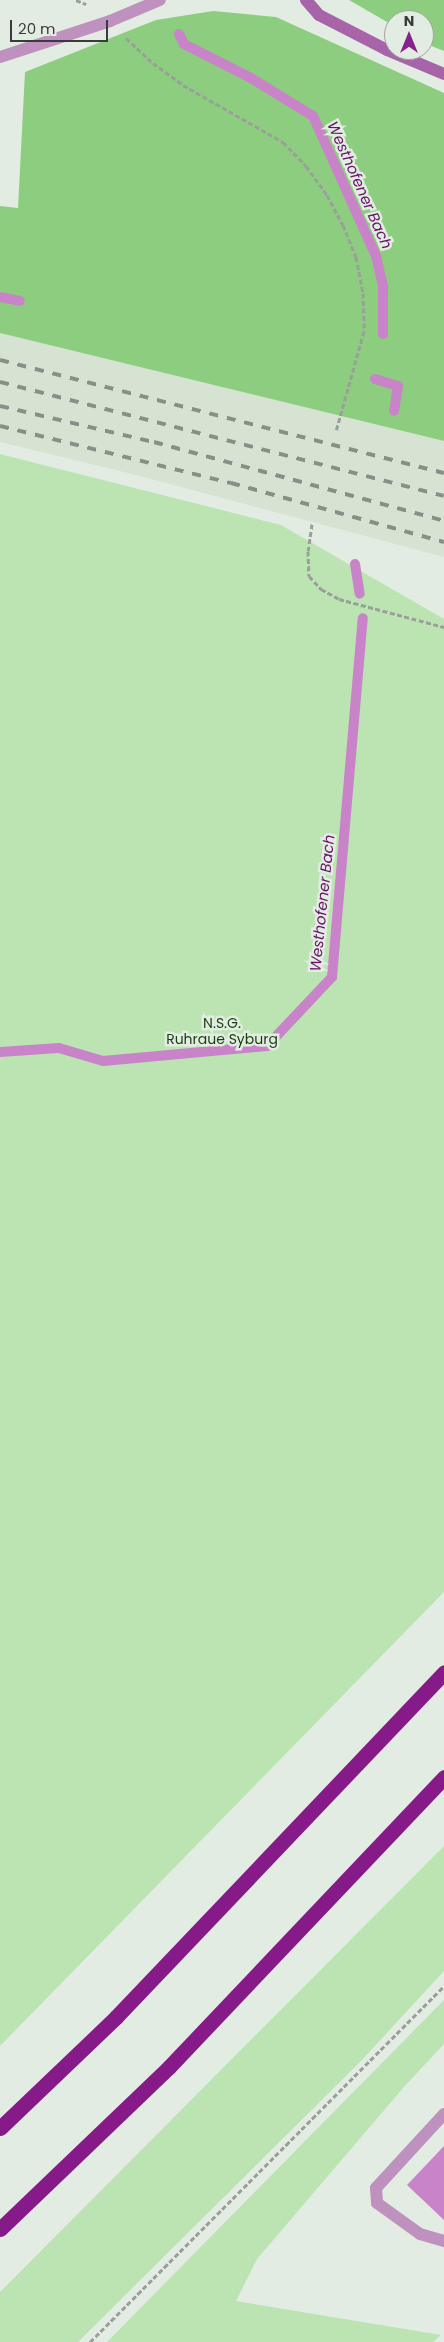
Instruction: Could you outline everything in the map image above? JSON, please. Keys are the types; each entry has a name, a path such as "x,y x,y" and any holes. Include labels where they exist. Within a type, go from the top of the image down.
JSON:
{"highway":[{"path":"0,2128 116,2017 444,1672"},
{"path":"0,2229 169,2067 444,1777"}],"street":[{"path":"0,57 110,21 160,0"},
{"path":"306,0 319,15 387,50 444,74"},
{"path":"444,2114 376,2188 377,2202 420,2234 444,2242"}],"path":[{"path":"110,21 153,63 183,85 283,142 306,166 327,195 343,225 356,257 363,293 364,332 336,430"},
{"path":"312,524 308,551 310,576 321,589 338,599 444,628"},
{"path":"90,2342 444,1986"}],"shaded area":[{"path":"0,333 444,441 444,557 132,474 0,442"},
{"path":"444,2146 444,2220 407,2185"}],"green space":[{"path":"349,0 444,0 444,51 434,47 434,10 384,10 384,20"},
{"path":"213,11 276,17 444,93 444,441 0,333 0,206 18,208 25,72 156,20"},
{"name":"N.S.G. Ruhraue Syburg","path":"0,454 281,525 444,619 444,1592 0,2046"},
{"path":"444,1846 444,1971 361,2061 78,2342 0,2342 0,2292"},
{"path":"444,2000 444,2044 404,2087 257,2259 236,2301 441,2335 433,2342 107,2342"}],"waterway":[{"name":"Westhofener Bach","path":"179,34 184,44 251,78 313,116 376,256 383,287 383,334"},
{"path":"0,297 20,301"},
{"name":"Westhofener Bach","path":"375,379 398,386 394,411"},
{"name":"Westhofener Bach","path":"355,564 360,594"},
{"name":"Westhofener Bach","path":"0,1052 59,1048 103,1061 267,1046 332,977 363,618"}],"railway":[{"path":"0,360 444,473"},
{"path":"0,382 444,496"},
{"path":"0,406 154,442 444,521"},
{"path":"0,426 231,483 444,542"}]}
